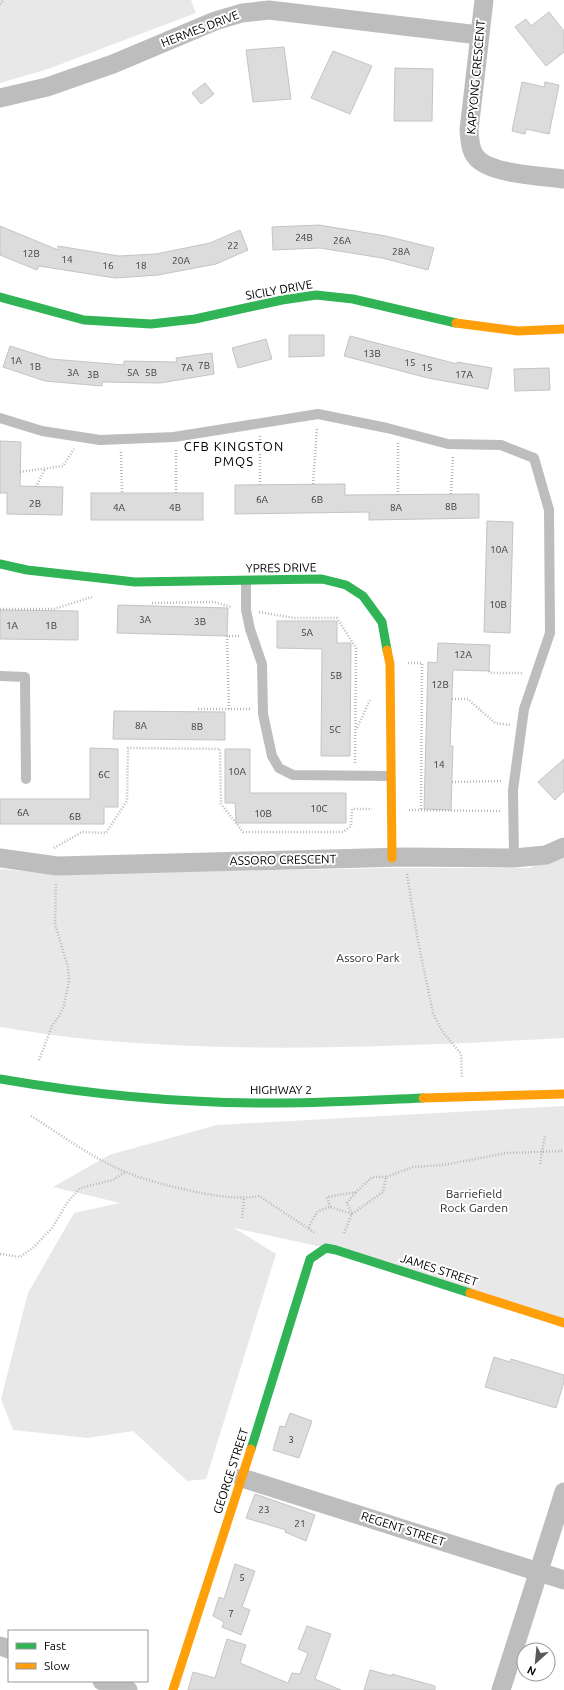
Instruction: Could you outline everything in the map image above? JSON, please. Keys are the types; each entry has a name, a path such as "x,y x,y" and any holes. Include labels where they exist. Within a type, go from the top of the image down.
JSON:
{"street":[{"name":"KAPYONG CRESCENT","path":"484,0 469,130 471,148 479,160 495,169 564,179"},
{"name":"HERMES DRIVE","path":"0,98 47,87 112,64 216,21 242,13 255,11 269,10 479,35"},
{"name":"SICILY DRIVE","path":"0,297 84,320 151,324 195,319 282,300 316,295 353,299 459,324 518,331 564,329"},
{"name":"YPRES DRIVE","path":"0,564 28,570 135,582 322,579 346,585 362,596 382,622 390,664 391,810 398,858"},
{"name":"ASSORO CRESCENT","path":"0,858 55,866 398,858 514,858 546,855 564,846"},
{"name":"HIGHWAY 2","path":"0,1079 35,1085 200,1101 280,1103 564,1094"},
{"name":"JAMES STREET","path":"310,1259 326,1248 336,1250 564,1323"},
{"name":"GEORGE STREET","path":"173,1690 242,1478 310,1259"},
{"name":"REGENT STREET","path":"242,1478 564,1580"},
{"path":"501,1690 564,1492"},
{"path":"105,1682 128,1690"}],"lane":[{"path":"0,418 42,431 100,440 176,437 318,414 398,430 453,444 501,445 534,458 549,510 550,633 524,709 514,781 514,858"},
{"path":"246,581 246,610 250,629 262,664 263,709 272,756 279,768 293,775 390,776"},
{"path":"0,676 25,677 26,779"}],"path":[{"path":"0,4 4,0"},
{"path":"313,484 318,414"},
{"path":"260,423 260,485"},
{"path":"398,430 398,495"},
{"path":"20,472 63,466 81,437"},
{"path":"176,437 176,493"},
{"path":"120,439 122,493"},
{"path":"451,494 453,444"},
{"path":"36,487 45,468"},
{"path":"0,609 54,609 98,596"},
{"path":"147,603 214,602 239,608"},
{"path":"254,611 294,618 337,618 356,648 354,776"},
{"path":"227,636 229,709"},
{"path":"390,664 422,663 421,810"},
{"path":"489,671 490,673 536,674"},
{"path":"452,699 468,699 495,723 522,727"},
{"path":"198,709 263,709"},
{"path":"40,1060 52,1026 64,1005 69,981 68,967 55,924 55,866 53,848 82,832 106,833 127,801 128,748 220,749 221,804 243,832 343,832 351,826 352,810 513,811"},
{"path":"452,782 514,781"},
{"path":"398,858 417,936 433,1013 442,1031 461,1054 462,1078"},
{"path":"31,1116 99,1158 125,1172 149,1180 210,1195 244,1198 259,1196 309,1228 318,1211 330,1207 352,1214"},
{"path":"540,1164 545,1136"},
{"path":"352,1214 347,1203 372,1177 386,1177 413,1167 442,1166 507,1153 564,1151"},
{"path":"0,1254 20,1257 34,1247 52,1228 67,1203 80,1188 113,1180 125,1172"},
{"path":"352,1214 383,1192 386,1177"},
{"path":"330,1207 327,1197 356,1192"},
{"path":"242,1218 244,1198"}],"green space":[{"path":"0,0 191,0 196,13 48,69 0,83"},
{"name":"Assoro Park","path":"564,850 564,1038 388,1046 272,1048 213,1047 96,1040 0,1027 0,869 56,874 387,868 530,868"},
{"name":"Barriefield Rock Garden","path":"564,1106 564,1323 326,1248 234,1228 276,1254 206,1479 187,1481 133,1431 88,1438 13,1430 1,1399 28,1293 74,1213 120,1203 53,1187 109,1155 217,1125"}],"building":[{"path":"549,12 564,31 564,52 546,66 515,27 526,19 531,26"},
{"path":"284,47 291,99 253,102 246,50"},
{"path":"333,51 372,66 350,114 311,98"},
{"path":"395,68 433,69 432,121 394,121"},
{"path":"522,82 544,87 545,82 559,85 549,134 526,129 525,134 512,131"},
{"path":"205,83 214,94 201,104 192,93"},
{"path":"319,225 386,236 434,248 428,270 382,258 320,248 273,250 272,227"},
{"path":"0,226 58,250 58,246 119,256 156,254 210,243 240,230 248,250 216,264 158,275 115,278 39,266 37,270 0,255"},
{"path":"289,335 324,335 324,356 289,357"},
{"path":"350,336 457,364 457,362 492,368 488,389 428,378 344,356"},
{"path":"266,339 272,359 238,368 232,348"},
{"path":"10,346 51,359 124,365 124,361 177,362 176,358 212,353 214,374 160,383 102,382 102,386 45,381 3,367"},
{"path":"549,368 550,390 515,391 514,369"},
{"path":"0,441 21,442 20,486 63,487 62,515 7,514 7,493 0,493"},
{"path":"345,484 345,495 479,494 479,518 369,520 369,512 235,514 235,485"},
{"path":"91,493 203,493 203,520 91,520"},
{"path":"487,521 513,522 510,633 484,632"},
{"path":"118,605 228,608 227,636 117,633"},
{"path":"0,610 78,611 78,640 0,639"},
{"path":"277,621 337,621 337,643 351,643 350,756 321,756 322,649 277,648"},
{"path":"438,643 490,645 489,671 453,670 450,746 453,746 451,810 424,809 428,662 437,663"},
{"path":"114,711 225,712 225,740 113,739"},
{"path":"90,748 118,749 118,807 104,807 104,824 0,824 0,799 90,799"},
{"path":"225,749 250,749 250,793 346,793 346,823 236,823 235,803 225,803"},
{"path":"564,759 564,791 555,800 538,782"},
{"path":"494,1357 510,1362 511,1359 564,1375 564,1382 556,1408 485,1387"},
{"path":"290,1413 312,1421 299,1458 273,1450 280,1426 285,1427"},
{"path":"255,1494 315,1515 306,1541 285,1532 286,1530 246,1518"},
{"path":"235,1564 255,1571 242,1607 250,1610 241,1635 222,1627 224,1622 213,1616 219,1597 224,1599"},
{"path":"307,1626 331,1634 315,1679 341,1690 188,1690 193,1672 215,1678 227,1639 246,1645 240,1663 288,1683 292,1673 300,1674 308,1653 298,1649"},
{"path":"370,1670 392,1676 392,1674 435,1686 435,1690 364,1690"}],"traffic: fast":[{"path":"0,297 84,320 151,324 195,319 282,300 316,295 353,299 456,323"},
{"path":"0,564 27,570 135,582 322,579 346,585 363,596 382,622 387,650"},
{"path":"0,1079 105,1094 210,1102 299,1103 423,1098"},
{"path":"251,1449 310,1259 326,1248 336,1250 470,1293"}],"traffic: slow":[{"path":"456,323 518,331 564,329"},
{"path":"387,650 390,664 392,858"},
{"path":"423,1098 564,1094"},
{"path":"470,1293 564,1323"},
{"path":"173,1690 251,1449"}],"district":[{"name":"CFB KINGSTON PMQS","path":"234,454"}]}
